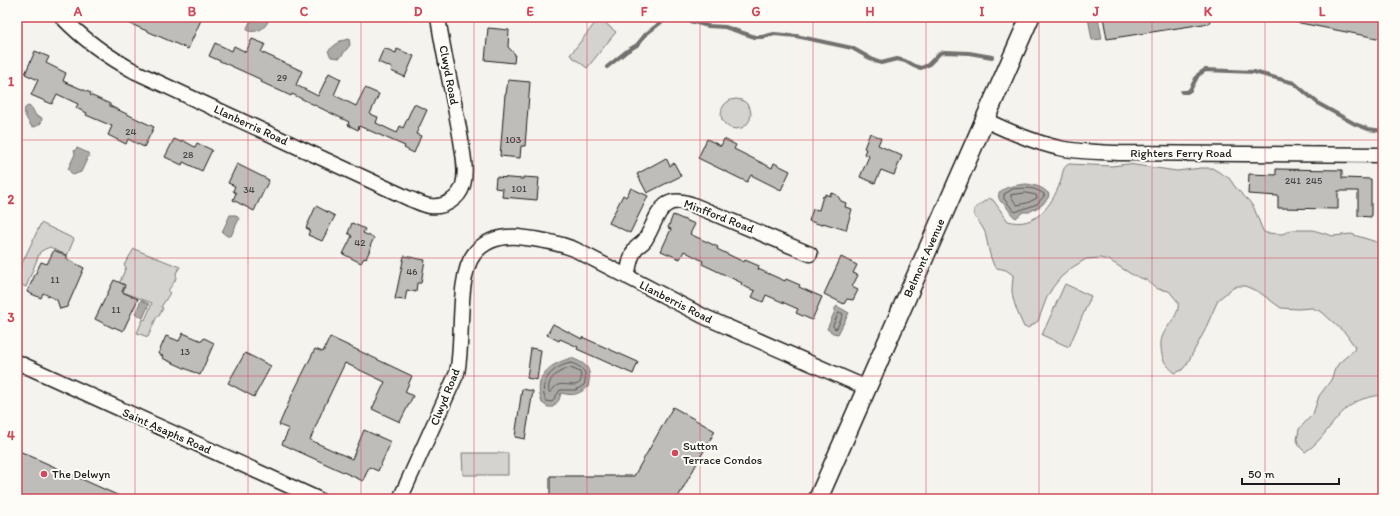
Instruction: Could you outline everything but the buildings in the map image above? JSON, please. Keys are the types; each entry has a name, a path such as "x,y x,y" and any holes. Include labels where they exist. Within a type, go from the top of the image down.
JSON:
{"main road":[{"name":"Belmont Avenue","path":"818,499 1030,17"}],"street":[{"name":"Llanberris Road","path":"62,17 95,48 136,72 423,204 435,206 452,200"},
{"name":"Clwyd Road","path":"438,17 456,111 464,166 463,185 460,192 452,200"},
{"name":"Righters Ferry Road","path":"985,120 1029,139 1062,149 1118,153 1383,155"},
{"name":"Minfford Road","path":"628,277 629,262 636,249 645,241 661,208 667,204 679,201 692,204 810,254"},
{"name":"Llanberris Road","path":"483,245 495,240 511,237 551,241 574,249 705,317 867,388"},
{"name":"Clwyd Road","path":"400,499 457,373 461,311 466,276 471,259 483,245"},
{"name":"Saint Asaphs Road","path":"17,362 318,499"}],"shaded area":[{"path":"599,18 616,32 587,68 570,55"},
{"path":"736,99 747,103 751,114 747,125 736,129 725,125 721,114 725,103"},
{"path":"1069,164 1112,166 1128,164 1177,171 1212,168 1229,178 1236,188 1249,201 1254,208 1263,231 1266,233 1282,234 1292,230 1313,230 1333,236 1351,234 1383,244 1383,394 1363,399 1348,407 1318,441 1305,452 1300,447 1297,440 1299,429 1313,414 1319,396 1331,380 1339,363 1354,350 1355,347 1346,334 1322,312 1312,308 1281,308 1259,292 1245,286 1237,286 1218,300 1204,332 1187,364 1182,370 1175,373 1166,365 1163,359 1161,352 1161,340 1163,334 1176,314 1178,302 1169,291 1158,289 1146,280 1131,274 1109,260 1100,258 1086,259 1061,277 1047,297 1038,321 1028,328 1024,327 1016,309 1013,296 1013,275 1006,270 994,266 985,232 974,216 974,209 989,198 993,200 1008,221 1018,223 1026,222 1041,213 1047,207 1057,191 1063,170"},
{"path":"41,223 74,239 67,256 50,247 40,252 26,287 17,283 17,274"},
{"path":"134,249 180,267 176,273 175,280 168,291 170,293 161,307 163,308 159,316 157,316 148,337 137,333 143,319 145,320 152,303 123,292 125,287 119,284 126,267 124,265"},
{"path":"1065,284 1091,296 1069,347 1042,335"},
{"path":"462,453 508,453 508,475 463,475"}],"water":[{"path":"258,17 270,17 262,29 248,31 247,28 250,22"},
{"path":"1088,17 1098,17 1102,39 1092,40"},
{"path":"349,39 350,45 340,58 331,57 328,51 340,41"},
{"path":"28,106 32,108 36,116 41,117 42,119 41,123 35,127 31,126 25,115 25,108"},
{"path":"77,148 88,153 89,155 81,172 73,175 68,169 75,154 74,151"},
{"path":"1026,184 1041,188 1049,194 1048,198 1042,205 1029,212 1023,212 1016,218 1001,202 999,193 1002,190 1012,186"},
{"path":"230,215 236,215 239,219 231,236 227,236 222,232"},
{"path":"141,300 149,304 143,318 135,314"},
{"path":"837,306 849,313 838,334 827,329"},
{"path":"571,358 585,365 589,371 588,387 575,394 561,393 559,400 553,407 548,407 542,403 539,386 541,379 549,368"}],"waterway":[{"path":"607,67 637,45 646,34 664,20 679,18 708,26 725,27 755,37 774,34 796,36 852,48 881,63 897,59 921,68 928,65 940,53 945,52 969,53 992,57"},
{"path":"1182,92 1187,92 1190,90 1198,75 1205,70 1254,72 1294,83 1319,104 1355,124 1368,129 1383,131"}],"place":[{"name":"Sutton Terrace Condos","path":"675,453"},
{"name":"The Delwyn","path":"44,474"}]}
